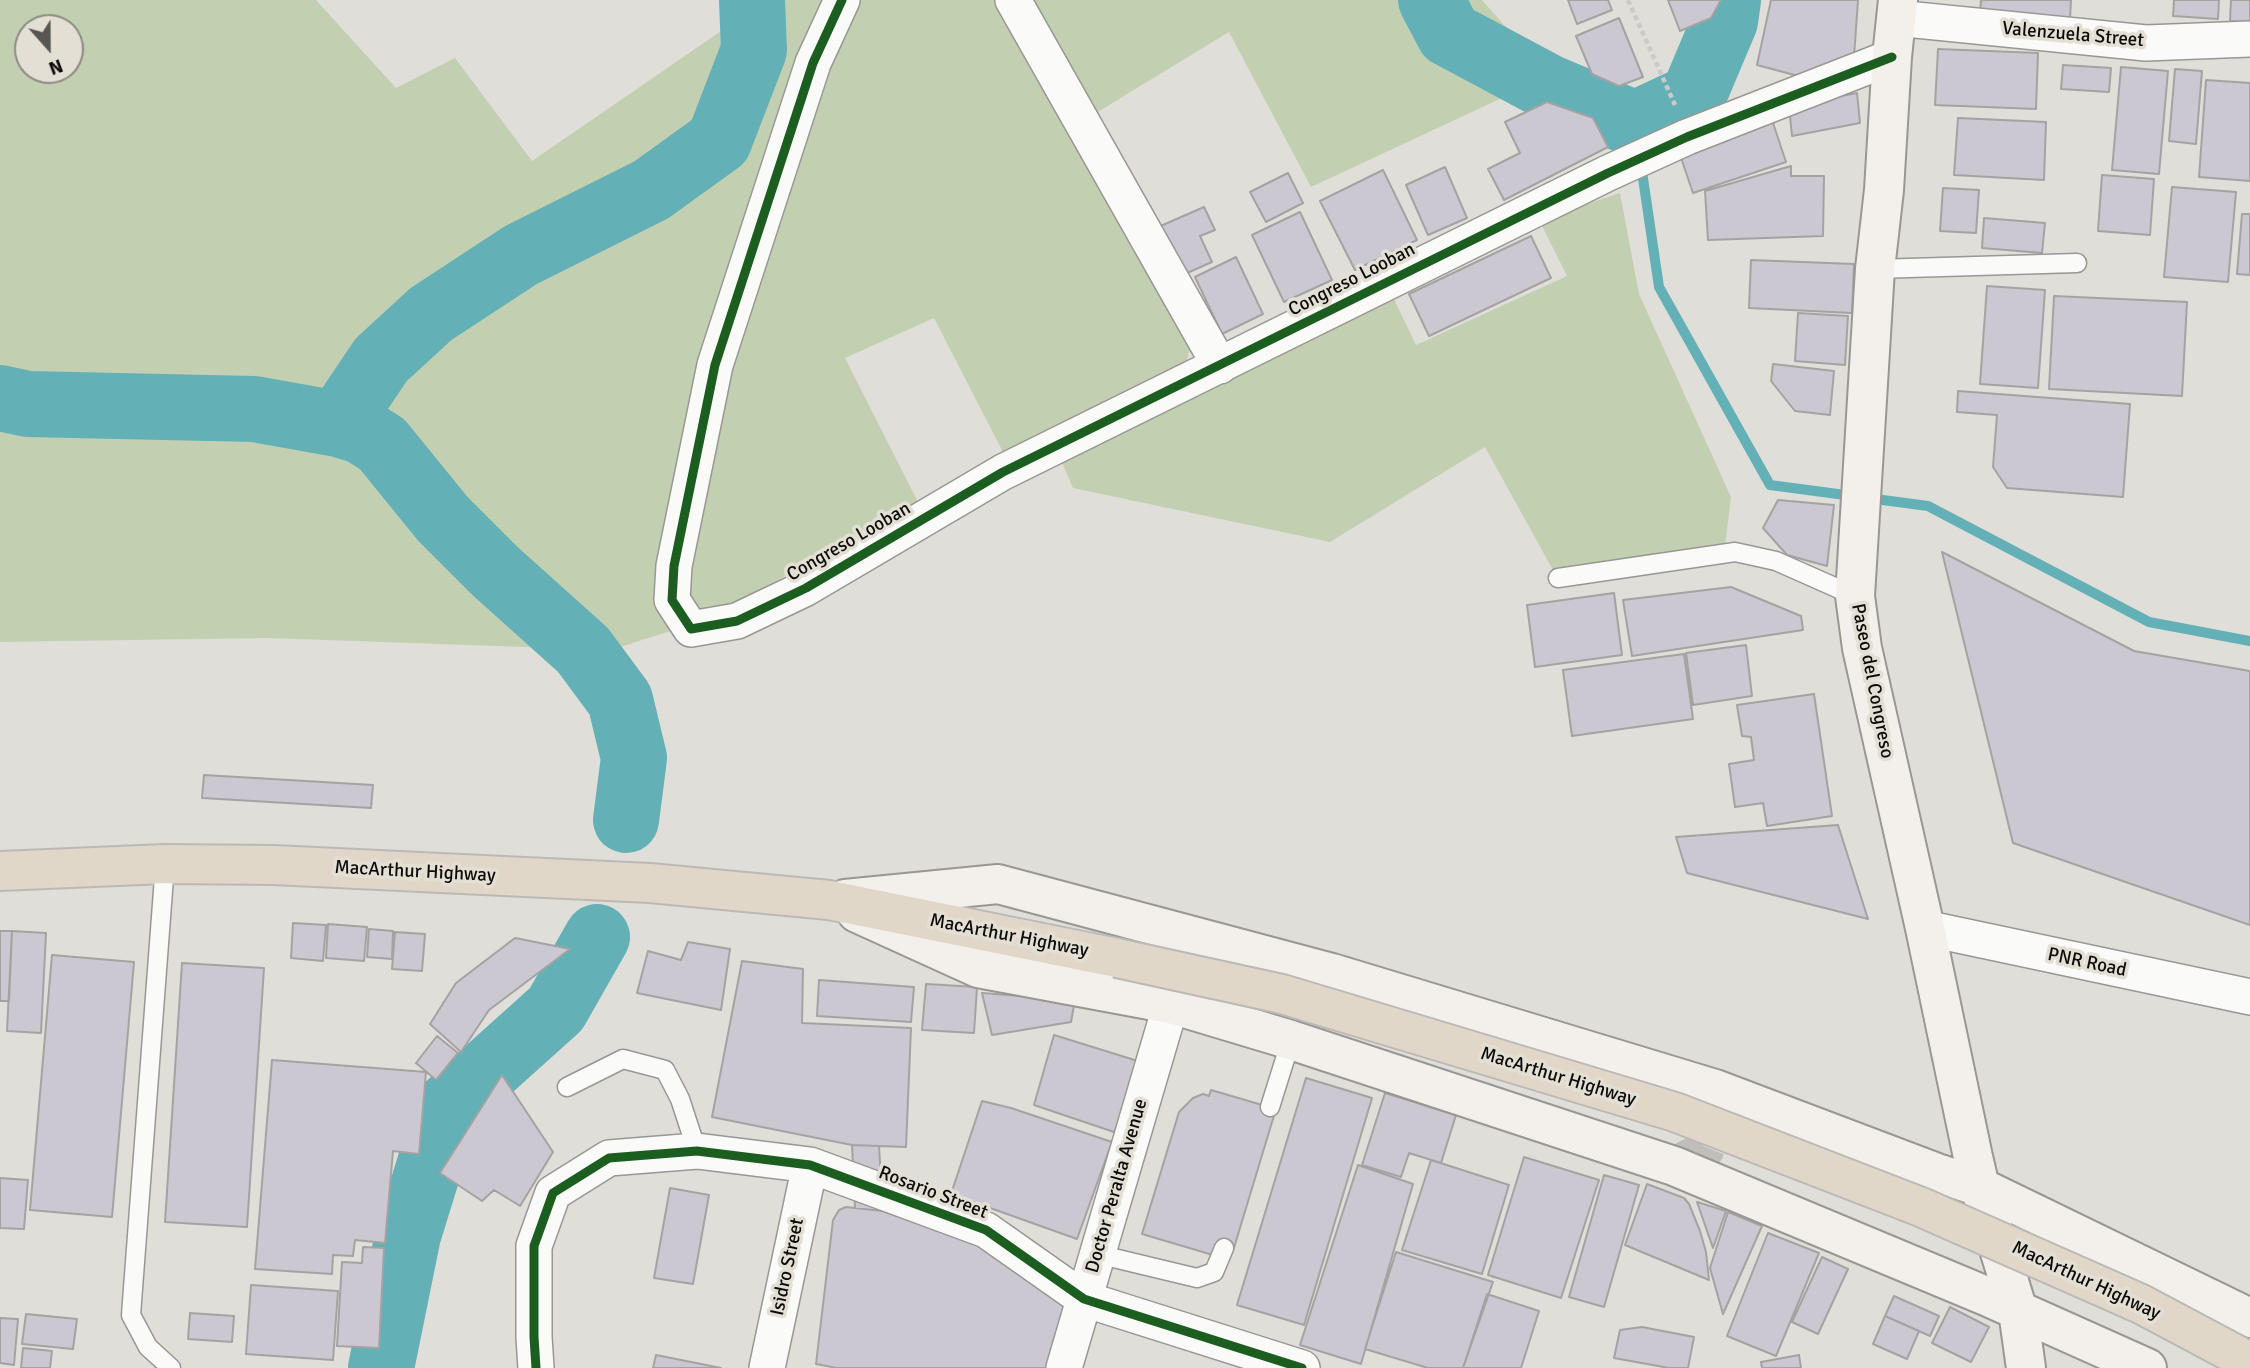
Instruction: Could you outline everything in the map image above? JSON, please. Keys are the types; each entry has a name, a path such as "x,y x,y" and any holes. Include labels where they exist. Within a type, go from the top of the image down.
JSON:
{"highway":[{"name":"MacArthur Highway","path":"0,871 165,864 274,865 650,883 829,900 1282,994 1675,1112 1921,1206 2141,1304 2250,1362"}],"main road":[{"name":"Paseo del Congreso","path":"1897,9 1884,190 1875,270 1855,596 1872,696 1980,1187 2018,1311 2026,1368"},
{"name":"MacArthur Highway","path":"829,900 998,884 1332,973 1715,1089 1980,1187 2250,1318"},
{"name":"MacArthur Highway","path":"829,900 978,968 1171,1004 1291,1040 1674,1166 1851,1238 2147,1368"}],"street":[{"name":"Congreso Looban","path":"842,0 813,63 715,365 674,566 673,600 691,629 737,621 806,589 1003,472 1608,173 1662,148 1892,57"},
{"path":"1013,0 1220,366"},
{"name":"Valenzuela Street","path":"1897,9 2146,43 2250,39"},
{"name":"PNR Road","path":"1925,928 2250,997"},
{"name":"Doctor Peralta Avenue","path":"1064,1368 1171,1004"},
{"name":"Rosario Street","path":"536,1368 534,1246 552,1193 609,1158 697,1152 810,1165 986,1230 1084,1299 1302,1368"},
{"name":"Isidro Street","path":"767,1368 810,1165"}],"lane":[{"path":"1875,270 2077,263"},
{"path":"1558,578 1734,552 1776,561 1855,596"},
{"path":"165,864 131,1315 148,1347 171,1368"},
{"path":"1270,1107 1291,1040"},
{"path":"567,1087 623,1059 664,1070 680,1099 697,1152"},
{"path":"1097,1254 1197,1278 1214,1272 1224,1248"}],"path":[{"path":"1628,0 1669,91"}],"green space":[{"path":"0,0 316,0 396,88 455,58 532,161 727,27 727,0 1482,0 1549,76 1311,187 1229,32 1073,127 1192,336 1186,366 1005,456 934,318 845,358 919,504 701,621 611,650 268,638 0,642"},
{"path":"1620,193 1639,294 1731,497 1723,562 1559,581 1485,447 1330,542 1073,488 1055,446 1390,291 1416,345 1567,276 1539,220"}],"building":[{"path":"1568,0 1608,0 1612,10 1577,24"},
{"path":"1668,0 1721,0 1711,18 1680,31"},
{"path":"1771,0 1858,0 1854,57 1802,77 1757,65"},
{"path":"1981,0 2071,0 2070,19 1980,13"},
{"path":"2174,0 2219,0 2218,19 2173,16"},
{"path":"2231,0 2250,0 2250,22 2230,21"},
{"path":"1619,18 1643,77 1619,86 1592,74 1576,36"},
{"path":"1938,49 2038,53 2036,109 1935,105"},
{"path":"2063,65 2111,68 2109,92 2061,89"},
{"path":"2121,67 2168,71 2159,174 2112,170"},
{"path":"2175,69 2202,71 2196,144 2169,141"},
{"path":"2206,80 2250,83 2250,181 2199,177"},
{"path":"1857,93 1860,123 1792,136 1789,106"},
{"path":"1547,102 1593,118 1608,147 1504,200 1488,169 1520,153 1505,122"},
{"path":"1771,117 1786,162 1693,193 1678,149"},
{"path":"1958,118 2046,122 2044,180 1954,175"},
{"path":"1791,166 1791,176 1824,176 1823,236 1708,240 1705,191"},
{"path":"1445,167 1467,218 1428,235 1406,185"},
{"path":"1383,170 1417,240 1355,270 1320,201"},
{"path":"1288,173 1303,203 1266,222 1250,192"},
{"path":"2102,175 2154,179 2150,235 2098,231"},
{"path":"2172,187 2236,192 2228,282 2164,277"},
{"path":"1943,188 1979,190 1976,233 1940,231"},
{"path":"1204,207 1215,230 1200,236 1212,262 1178,277 1156,228"},
{"path":"1300,212 1332,280 1284,302 1252,235"},
{"path":"2242,214 2250,214 2250,275 2237,274"},
{"path":"1984,218 2045,223 2042,253 1982,248"},
{"path":"1531,236 1551,278 1429,336 1409,294"},
{"path":"1236,257 1263,314 1222,334 1195,277"},
{"path":"1751,260 1854,264 1852,313 1749,308"},
{"path":"1987,286 2045,290 2038,388 1980,384"},
{"path":"2054,296 2187,302 2182,396 2049,389"},
{"path":"1798,313 1848,316 1845,365 1795,361"},
{"path":"1773,364 1834,371 1830,415 1795,411 1771,381"},
{"path":"1958,391 2130,404 2123,497 2007,488 1993,467 1997,415 1957,412"},
{"path":"1778,500 1834,505 1827,566 1787,555 1763,528"},
{"path":"1942,552 2134,651 2250,671 2250,925 2013,843"},
{"path":"1731,587 1801,616 1803,630 1632,656 1623,600"},
{"path":"1614,593 1622,655 1535,667 1527,605"},
{"path":"1746,645 1752,696 1693,705 1686,653"},
{"path":"1684,654 1693,719 1572,736 1563,670"},
{"path":"1814,694 1832,816 1767,826 1763,803 1735,807 1729,764 1754,760 1751,737 1742,736 1737,705"},
{"path":"204,775 373,785 371,808 202,798"},
{"path":"1838,825 1868,919 1687,873 1676,837"},
{"path":"293,923 326,925 323,961 291,958"},
{"path":"328,924 367,927 364,961 326,958"},
{"path":"369,929 393,931 392,959 367,957"},
{"path":"0,931 12,931 9,1001 0,1001"},
{"path":"12,931 46,933 41,1033 7,1031"},
{"path":"395,932 425,934 422,971 392,969"},
{"path":"515,938 570,949 489,1010 461,1052 430,1024 456,983"},
{"path":"688,942 730,949 721,1010 637,993 648,951 681,960"},
{"path":"52,955 134,962 112,1217 30,1210"},
{"path":"742,961 803,969 802,1023 911,1028 906,1147 852,1145 712,1117"},
{"path":"182,963 264,968 247,1227 165,1222"},
{"path":"819,980 914,987 911,1022 817,1016"},
{"path":"926,984 977,987 974,1033 922,1030"},
{"path":"982,993 1075,1000 1071,1022 992,1035"},
{"path":"1054,1035 1141,1062 1117,1133 1034,1105"},
{"path":"437,1036 458,1053 436,1080 416,1063"},
{"path":"272,1060 426,1072 419,1154 393,1151 385,1243 355,1240 353,1256 333,1255 332,1274 255,1269"},
{"path":"502,1075 553,1152 520,1206 494,1190 482,1201 440,1173"},
{"path":"1306,1078 1372,1098 1304,1325 1237,1305"},
{"path":"1211,1090 1276,1109 1233,1251 1216,1246 1213,1255 1142,1234 1179,1112 1193,1098 1203,1094 1209,1096"},
{"path":"1385,1093 1456,1115 1441,1163 1409,1153 1401,1177 1362,1165"},
{"path":"982,1101 1112,1142 1077,1239 951,1194"},
{"path":"852,1145 879,1146 883,1211 855,1208"},
{"path":"1524,1157 1599,1180 1561,1298 1488,1275"},
{"path":"1431,1160 1509,1185 1482,1274 1402,1250"},
{"path":"1358,1165 1413,1184 1361,1364 1300,1345"},
{"path":"1604,1175 1639,1185 1604,1307 1569,1297"},
{"path":"0,1178 28,1180 24,1229 0,1228"},
{"path":"1647,1184 1684,1198 1689,1204 1706,1252 1709,1280 1625,1245"},
{"path":"670,1188 709,1195 693,1284 654,1278"},
{"path":"1697,1202 1726,1211 1713,1248"},
{"path":"846,1207 883,1211 974,1243 1073,1311 1054,1368 837,1368 816,1364 833,1220 839,1210"},
{"path":"1728,1212 1762,1226 1723,1314 1710,1268"},
{"path":"1768,1233 1819,1253 1776,1356 1727,1336"},
{"path":"363,1247 384,1248 379,1348 337,1346 342,1262 362,1263"},
{"path":"1396,1252 1493,1282 1463,1368 1428,1368 1365,1349"},
{"path":"1822,1257 1848,1269 1818,1334 1792,1322"},
{"path":"251,1285 338,1291 333,1360 246,1354"},
{"path":"1487,1294 1539,1311 1521,1368 1463,1368"},
{"path":"1894,1296 1939,1316 1930,1336 1885,1316"},
{"path":"1950,1307 1989,1327 1971,1362 1932,1343"},
{"path":"190,1313 234,1316 232,1342 188,1339"},
{"path":"26,1314 77,1319 73,1349 22,1344"},
{"path":"1885,1316 1919,1331 1907,1359 1873,1344"},
{"path":"0,1318 18,1319 14,1365 0,1363"},
{"path":"1642,1327 1694,1337 1688,1368 1669,1368 1614,1358 1620,1330"},
{"path":"23,1348 52,1351 50,1368 21,1368"},
{"path":"656,1355 721,1368 653,1368"},
{"path":"1799,1355 1801,1368 1762,1368 1761,1362"}],"waterway":[{"path":"338,424 381,360 431,314 521,255 651,190 719,141 754,50 752,0"},
{"path":"1431,0 1449,34 1550,88 1635,124 1693,97 1725,21 1728,0"},
{"path":"1635,124 1659,287 1770,485 1928,506 2149,622 2250,641"},
{"path":"0,398 28,404 254,409 338,424 361,431 382,444 443,519 495,571 583,650 620,700 634,758 626,820"},
{"path":"381,1368 408,1235 448,1106 556,1009 597,937"}],"tunnel":[{"path":"1674,1166 1705,1150 1716,1123 1715,1095"}],"cycle path":[{"path":"842,0 813,63 715,365 674,566 672,600 691,629 737,621 806,588 1003,472 1608,173 1687,137 1892,57"},
{"path":"536,1368 534,1246 553,1193 609,1158 697,1151 810,1165 986,1230 1084,1299 1302,1368"}]}
